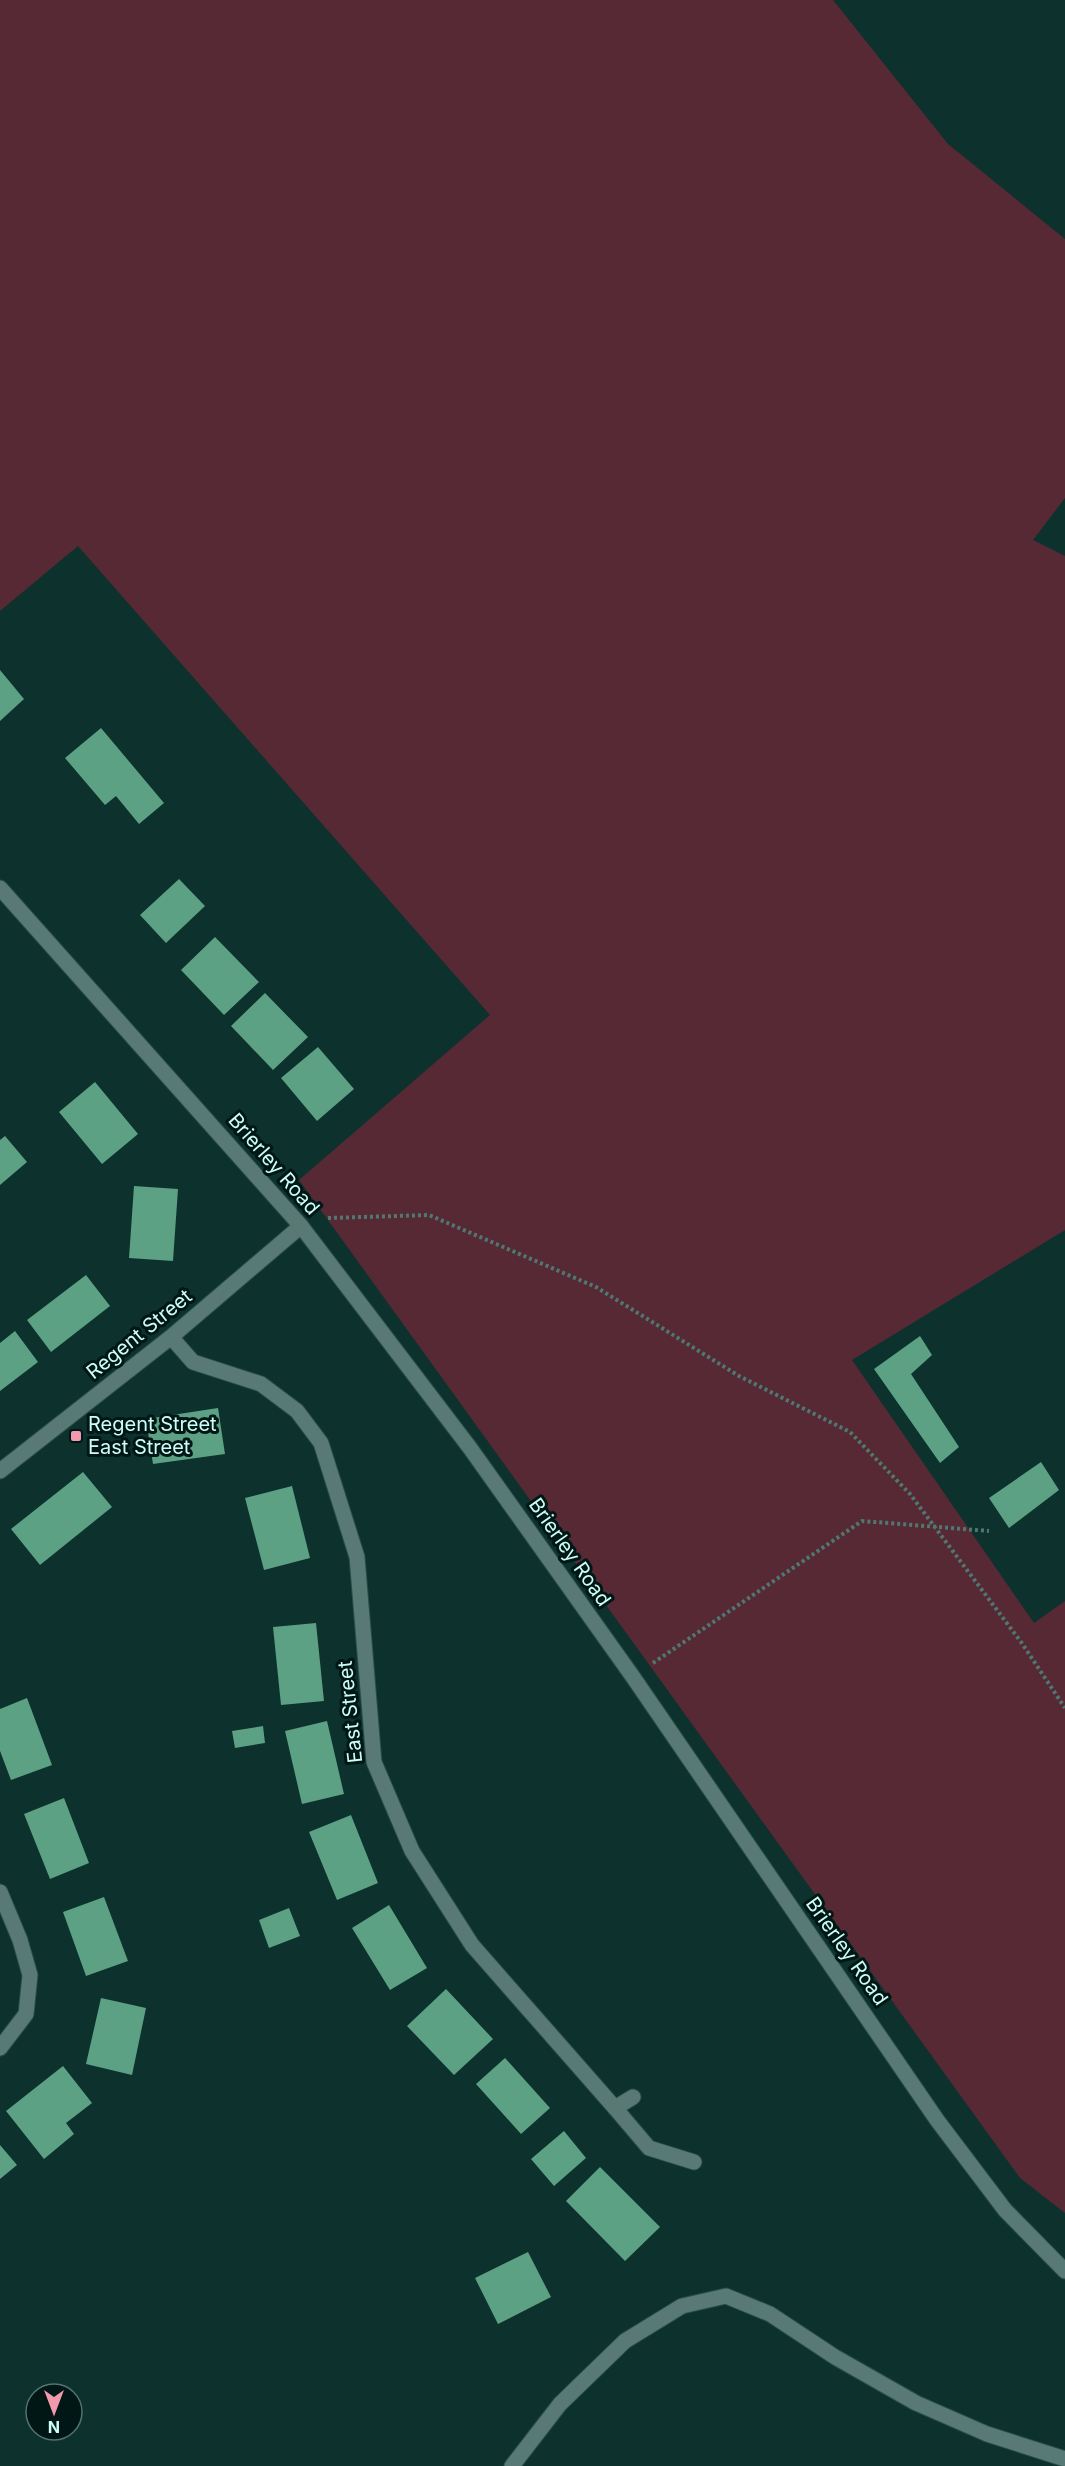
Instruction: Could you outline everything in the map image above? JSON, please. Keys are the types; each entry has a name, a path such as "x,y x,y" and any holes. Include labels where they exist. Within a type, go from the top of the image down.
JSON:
{"street":[{"name":"Brierley Road","path":"0,888 301,1226 470,1448 633,1677 938,2120 1005,2210 1065,2271"},
{"name":"Regent Street","path":"0,1471 171,1337 301,1226"},
{"name":"East Street","path":"171,1337 193,1362 261,1384 297,1411 321,1443 357,1557 374,1762 412,1851 472,1945 649,2148 694,2162"},
{"path":"0,1892 20,1940 30,1975 26,2014 0,2048"},
{"path":"615,2108 633,2097"},
{"path":"512,2466 560,2404 625,2341 682,2306 726,2296 770,2314 835,2357 916,2403 987,2434 1065,2459"}],"path":[{"path":"301,1226 321,1218 429,1215 596,1287 739,1376 850,1432 910,1494 1021,1642 1065,1708"},
{"path":"633,1677 862,1521 989,1531"}],"shaded area":[{"path":"0,0 833,0 948,144 1065,239 1065,498 1033,540 1065,556 1065,1230 852,1360 1034,1623 1065,1601 1065,2213 1020,2178 299,1180 490,1015 78,546 0,611"}],"building":[{"path":"0,670 24,699 0,721"},
{"path":"101,728 164,803 139,824 116,796 105,805 65,758"},
{"path":"179,879 205,906 166,943 140,915"},
{"path":"215,937 259,982 224,1015 181,970"},
{"path":"265,993 308,1037 273,1070 231,1026"},
{"path":"318,1047 354,1089 317,1121 281,1078"},
{"path":"95,1082 138,1134 102,1164 59,1112"},
{"path":"5,1136 27,1162 0,1185 0,1140"},
{"path":"134,1186 178,1189 173,1261 129,1258"},
{"path":"86,1275 110,1306 51,1352 27,1320"},
{"path":"15,1331 38,1362 0,1391 0,1343"},
{"path":"920,1336 932,1355 911,1374 959,1447 940,1463 874,1369"},
{"path":"218,1408 225,1454 153,1464 146,1419"},
{"path":"1041,1462 1059,1490 1009,1528 989,1498"},
{"path":"83,1472 112,1507 40,1565 11,1529"},
{"path":"292,1486 310,1558 264,1570 245,1498"},
{"path":"316,1623 324,1701 281,1705 273,1627"},
{"path":"27,1698 52,1765 11,1780 0,1751 0,1709"},
{"path":"327,1721 344,1794 302,1804 285,1731"},
{"path":"263,1726 265,1743 235,1748 232,1731"},
{"path":"64,1798 89,1863 50,1879 24,1814"},
{"path":"351,1815 378,1883 337,1900 309,1832"},
{"path":"104,1897 128,1961 86,1976 63,1912"},
{"path":"389,1905 427,1968 390,1990 352,1928"},
{"path":"289,1908 300,1936 269,1948 259,1920"},
{"path":"446,1989 493,2039 454,2075 407,2026"},
{"path":"101,1998 146,2008 132,2075 86,2064"},
{"path":"505,2058 550,2108 521,2134 476,2084"},
{"path":"63,2066 92,2103 66,2123 74,2134 44,2159 6,2111"},
{"path":"564,2131 586,2158 554,2186 531,2159"},
{"path":"0,2145 17,2165 0,2179"},
{"path":"600,2167 660,2227 625,2261 566,2201"},
{"path":"528,2252 551,2297 498,2324 475,2278"}],"place":[{"name":"Regent Street East Street","path":"76,1436"}]}
